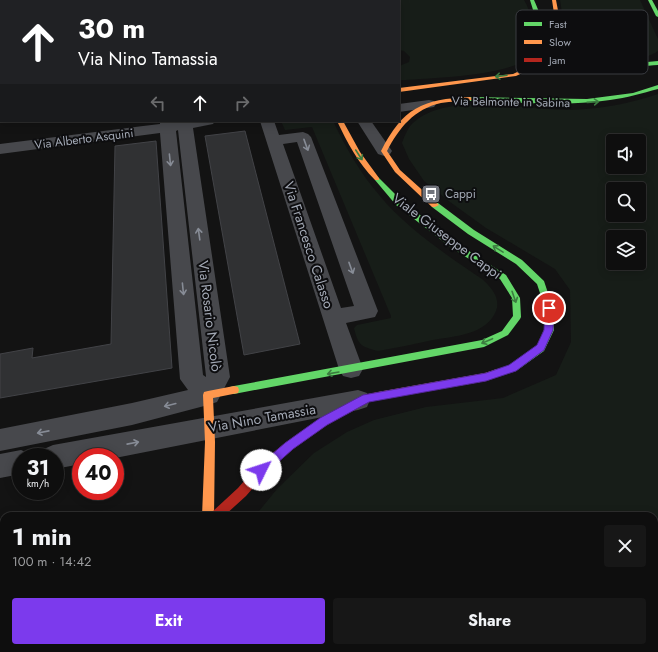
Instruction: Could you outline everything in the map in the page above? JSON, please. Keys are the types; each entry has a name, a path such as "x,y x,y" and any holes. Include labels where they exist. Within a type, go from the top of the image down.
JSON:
{"main road":[{"path":"532,0 536,10"},
{"path":"554,0 556,10"},
{"path":"650,0 658,16"},
{"path":"648,63 658,63"},
{"name":"Via Belmonte in Sabina","path":"422,87 516,74"},
{"path":"400,90 422,87"},
{"name":"Via Belmonte in Sabina","path":"384,151 392,132 400,122 409,115 429,104 465,99 562,103 596,102 628,97 658,87"},
{"name":"Viale Giuseppe Cappi","path":"340,122 349,140 370,172 399,203 452,244 503,277 516,298 517,317 505,333 484,343 351,369"},
{"name":"Viale Giuseppe Cappi","path":"384,151 397,171 432,203 471,232 519,262 541,282 549,308"},
{"name":"Via Nino Tamassia","path":"367,398 486,377 513,368 541,348 549,330 549,308"},
{"path":"208,512 210,427 208,395 351,369"},
{"path":"220,512 242,492 261,470 289,446 323,422 367,398"}],"street":[{"name":"Via Belmonte in Sabina","path":"400,86 422,87"},
{"path":"400,108 429,104"},
{"name":"Via Alberto Asquini","path":"0,140 145,124 192,122"},
{"name":"Via Francesco Calasso","path":"267,122 351,369"},
{"name":"Viale Giuseppe Cappi","path":"365,122 384,151"},
{"name":"Via Alberto Asquini","path":"0,149 144,131 176,123"},
{"name":"Via Rosario Nicolò","path":"176,123 218,377 208,395 192,378 176,123"},
{"path":"274,140 303,137 366,311 333,318"},
{"path":"0,440 132,414 208,395"},
{"name":"Via Nino Tamassia","path":"64,455 131,444 210,427 367,398"},
{"path":"0,466 12,464"}],"shaded area":[{"path":"400,0 524,0 527,6 528,10 516,10 516,64 510,67 453,77 400,80 400,66 409,62 410,57 404,51 400,50"},
{"path":"560,0 640,0 645,10 562,10"},
{"path":"648,17 658,39 658,51 649,56"},
{"path":"658,94 658,512 258,512 277,489 314,453 347,432 374,420 426,407 503,398 556,375 571,342 570,290 555,269 486,228 424,181 409,159 402,143 412,124 429,113 447,107 468,105 569,110 636,101"},
{"path":"281,122 334,122 348,151 373,187 390,208 415,230 482,279 492,289 496,297 497,306 491,319 485,325 469,333 378,351 361,344 357,338 354,328 357,325 391,318 391,316 312,127 285,130"}],"building":[{"path":"245,131 300,344 244,355 205,136"},
{"path":"156,141 172,368 0,398 0,354 33,348 32,358 111,344 115,146"}],"traffic: fast":[{"path":"532,0 536,10"},
{"path":"650,0 658,16"},
{"path":"648,64 658,63"},
{"path":"470,99 565,102 587,101 610,99 658,87"},
{"path":"234,390 484,343 505,333 517,317 516,298 503,277 452,244 399,203 377,179"},
{"path":"435,205 471,232 519,262 541,283 549,308 549,330 541,348 513,368 497,373"}],"traffic: slow":[{"path":"554,0 556,10"},
{"path":"400,90 516,74"},
{"path":"435,205 397,171 384,151 391,137 399,126 418,110 441,101 470,99"},
{"path":"340,122 356,152 377,179"},
{"path":"378,396 486,377 497,373"},
{"path":"208,512 210,442 208,395 234,390"}],"traffic: jam":[{"path":"220,512 242,492 261,470 289,446 323,422 367,398 378,396"}],"place":[{"name":"Cappi","path":"431,194"}],"route":[{"path":"261,470 289,446 323,422 367,398 486,377 513,368 541,348 549,330 549,308"}]}
